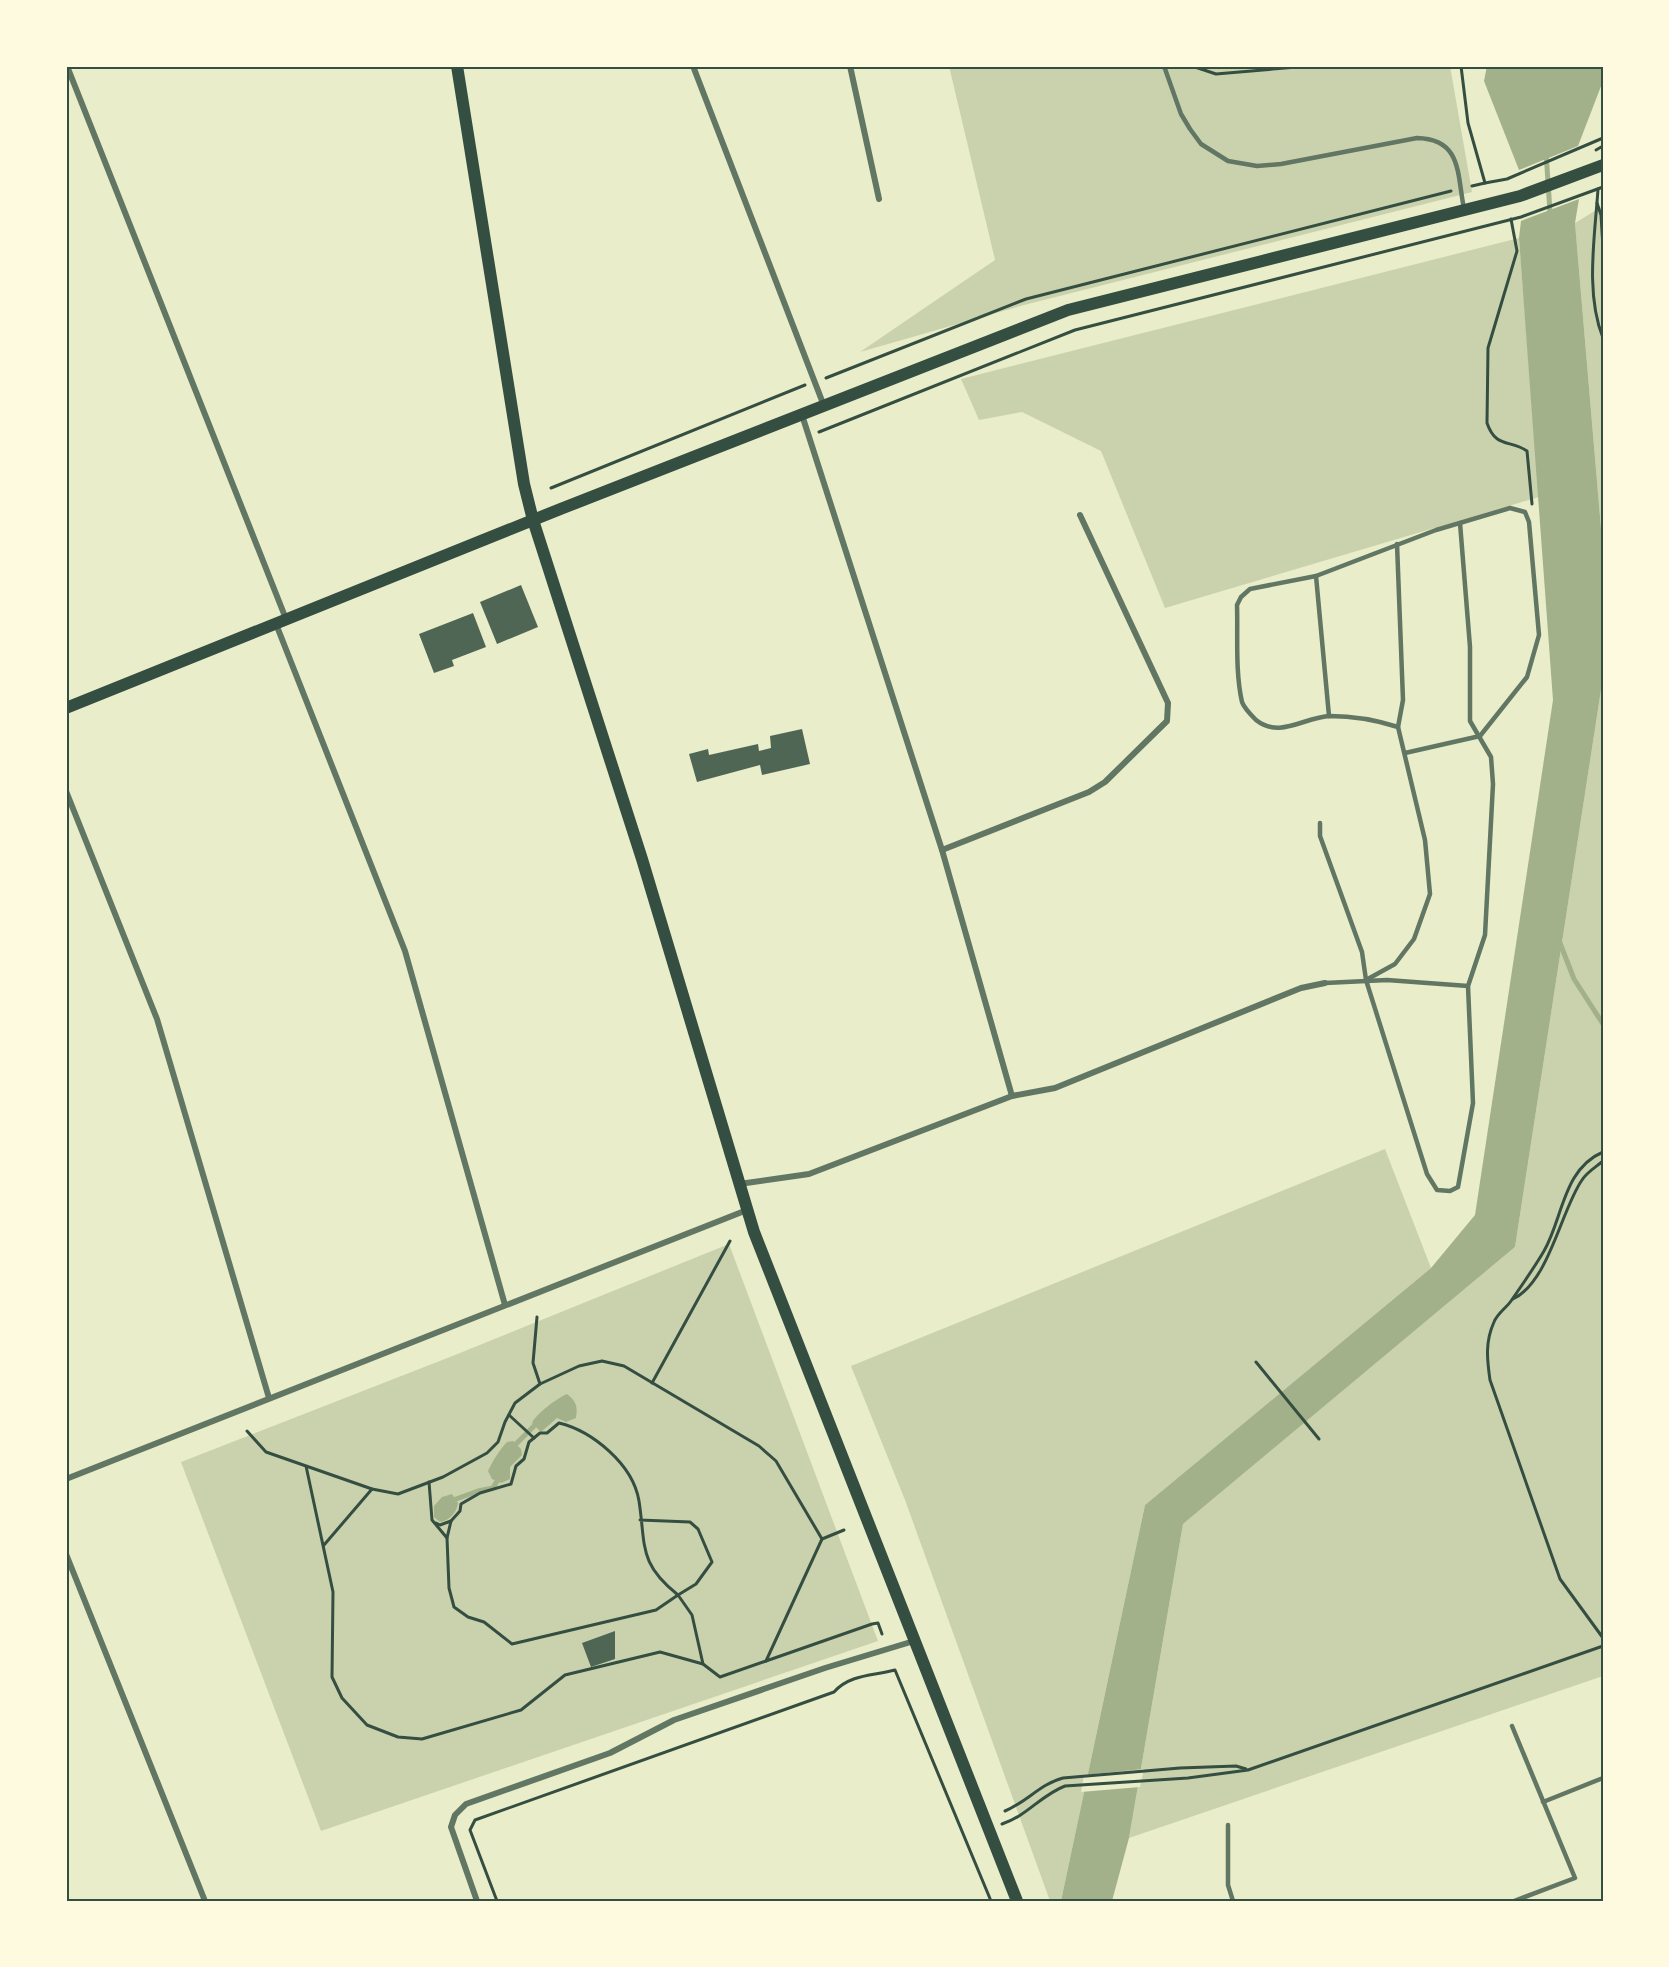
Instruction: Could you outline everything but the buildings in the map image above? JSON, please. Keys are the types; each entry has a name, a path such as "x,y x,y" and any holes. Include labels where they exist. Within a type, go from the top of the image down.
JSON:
{"main road":[{"path":"457,66 524,484 533,520 642,859 747,1210 986,1829 1017,1901"},
{"path":"66,708 533,520 1068,310 1520,196 1603,165"}],"street":[{"path":"67,66 405,951 506,1305"},
{"path":"693,66 824,406"},
{"path":"850,66 879,199"},
{"path":"802,415 942,850 1011,1096"},
{"path":"942,850 1089,792 1106,782 1167,721 1168,703 1080,515"},
{"path":"66,791 157,1019 268,1398"},
{"path":"739,1184 809,1174 1011,1096 1055,1088 1301,988 1325,983"},
{"path":"66,1479 747,1210"},
{"path":"66,1554 205,1901"},
{"path":"477,1901 451,1827 455,1815 466,1804 610,1753 674,1720 825,1668 914,1641"}],"lane":[{"path":"1164,66 1181,114 1190,129 1202,144 1228,161 1257,166 1281,164 1417,138 1432,138 1447,146 1455,157 1464,211"},
{"path":"1398,727 1372,719 1329,716 1277,729 1263,724 1243,704 1237,605 1241,597 1251,589 1316,576 1397,544 1510,508 1525,512 1529,522 1539,635 1527,677 1480,736 1406,753"},
{"path":"1320,823 1320,836 1362,952 1366,980 1427,1174 1437,1190 1450,1191 1458,1187 1473,1103 1468,986 1485,935 1493,784 1491,757 1470,721 1470,647 1460,523"},
{"path":"1366,980 1395,964 1414,939 1430,894 1425,840 1398,727 1403,700 1397,544"},
{"path":"1316,576 1329,716"},
{"path":"1325,983 1366,980 1468,986"},
{"path":"1512,1726 1575,1878 1514,1901"},
{"path":"1544,1802 1603,1778"},
{"path":"1228,1825 1228,1885 1233,1901"}],"path":[{"path":"1192,66 1216,74 1309,66"},
{"path":"1461,66 1468,123 1485,183 1507,179 1603,138"},
{"path":"809,436 1076,330 1521,217 1603,187"},
{"path":"1598,189 1594,217 1594,270 1599,327 1603,338"},
{"path":"1597,202 1601,215 1603,248"},
{"path":"1511,219 1517,251 1488,348 1487,423 1490,432 1497,440 1508,445 1520,445 1527,451 1531,489"},
{"path":"1603,1152 1586,1164 1565,1192 1554,1231 1543,1253 1512,1300 1494,1320 1485,1349 1490,1380 1560,1579 1603,1638"},
{"path":"1512,1300 1520,1296 1535,1278 1583,1178 1603,1161"},
{"path":"652,1383 730,1240"},
{"path":"537,1317 533,1363 540,1384"},
{"path":"247,1431 266,1452 372,1490 398,1494 471,1464 498,1442 508,1415 516,1403 540,1384 579,1366 602,1361 624,1366 759,1446 776,1461 822,1539"},
{"path":"1256,1362 1319,1439"},
{"path":"508,1415 534,1438"},
{"path":"432,1520 440,1525 451,1521 460,1511 461,1504 480,1493 511,1484 516,1466 524,1459 529,1442 540,1433 547,1433 559,1423 574,1427 611,1453 626,1472 639,1498 641,1535 649,1563 660,1581 678,1595 692,1615 703,1664"},
{"path":"306,1466 333,1592 332,1677 342,1698 368,1725 398,1737 423,1739 522,1710 565,1675 642,1654 660,1652 703,1664 720,1677 872,1623 878,1623 882,1634"},
{"path":"429,1482 432,1520 447,1538"},
{"path":"324,1545 372,1490"},
{"path":"451,1521 447,1538 449,1587 454,1606 468,1617 484,1622 512,1644 656,1610 696,1584 712,1562 698,1529 690,1522 640,1520"},
{"path":"765,1661 822,1539 844,1530"},
{"path":"986,1829 1020,1816 1048,1793 1065,1786 1188,1778 1248,1770 1603,1647"},
{"path":"497,1901 470,1830 474,1820 834,1692 842,1684 852,1679 895,1670 991,1901"},
{"path":"1005,1811 1021,1804 1047,1782 1154,1771 1236,1766 1248,1770"}],"shaded area":[{"path":"949,66 1450,66 1472,192 1024,305 860,352 995,260"},
{"path":"1487,66 1603,66 1603,81 1578,146 1519,170 1484,81"},
{"path":"1579,199 1575,223 1602,540 1603,677 1515,1247 1183,1524 1129,1838 1112,1901 1061,1901 1145,1505 1431,1268 1475,1215 1553,700 1519,238 1521,221"},
{"path":"1603,206 1603,677 1602,540 1575,223"},
{"path":"1519,238 1539,497 1165,608 1101,451 1022,412 979,420 961,379"},
{"path":"1603,677 1603,1676 1129,1838 1183,1524 1515,1247"},
{"path":"1385,1149 1431,1268 1145,1505 1061,1901 1050,1901 905,1500 851,1366"},
{"path":"729,1244 878,1641 321,1831 181,1462 455,1355"},
{"path":"567,1394 576,1404 576,1418 566,1422 557,1418 541,1432 532,1423 534,1419"},
{"path":"513,1441 521,1449 522,1455 510,1467 510,1479 501,1483 492,1479 488,1471 504,1445"},
{"path":"452,1494 458,1503 456,1510 452,1516 440,1522 434,1517 434,1506 442,1497"}],"pier":[{"path":"1144,1769 1140,1787 1081,1792 1084,1775"}],"waterway":[{"path":"1546,152 1550,212"},
{"path":"1558,938 1574,979 1603,1024"},
{"path":"516,1444 534,1426"},
{"path":"456,1499 493,1488 497,1481"}]}
